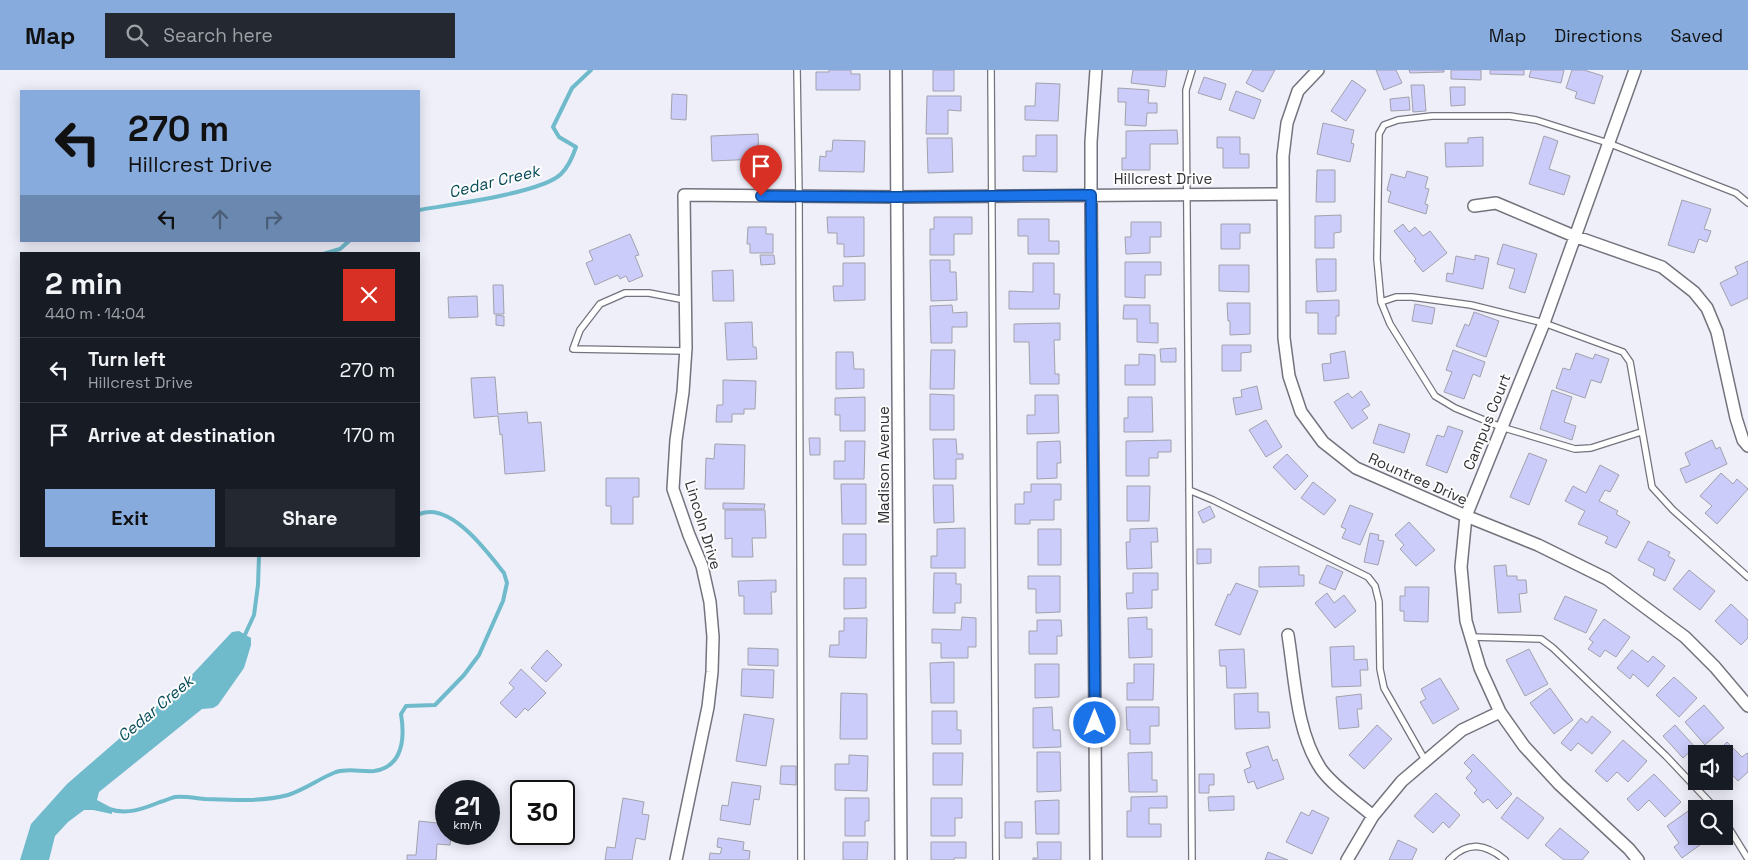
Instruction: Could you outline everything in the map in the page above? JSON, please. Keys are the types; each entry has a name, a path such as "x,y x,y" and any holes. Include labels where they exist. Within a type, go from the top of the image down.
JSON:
{"street":[{"name":"Madison Avenue","path":"896,70 901,860"},
{"path":"1096,70 1092,118 1091,195 1096,860"},
{"name":"Rountree Drive","path":"1318,70 1298,91 1287,124 1282,156 1284,338 1289,376 1301,412 1323,442 1356,468 1466,516 1538,544 1607,579 1685,637 1715,666 1748,706"},
{"name":"Campus Court","path":"1635,70 1544,323 1466,516 1461,567 1466,621 1480,668 1500,712 1524,746 1559,784 1629,849 1638,860"},
{"name":"Hillcrest Drive","path":"684,195 897,197 1283,194"},
{"name":"Lincoln Drive","path":"676,860 708,707 713,637 710,602 702,566 673,488 673,468 683,392 685,351 684,195"},
{"path":"1474,206 1496,203 1574,236 1662,267 1694,292 1707,308 1717,332 1736,418 1748,446"},
{"path":"1288,635 1302,727 1309,745 1322,770 1373,816"},
{"path":"1347,860 1373,816 1402,780 1462,730 1500,712"}],"lane":[{"path":"796,70 799,196 801,860"},
{"path":"991,70 996,860"},
{"path":"1192,70 1186,90 1192,860"},
{"path":"1641,432 1592,448 1575,450 1501,427 1455,408 1435,396 1390,324 1381,302 1377,259 1379,134 1384,124 1398,120 1432,116 1510,116 1536,120 1608,143 1736,193 1748,203"},
{"path":"685,300 649,293 625,292 600,304 580,330 572,348 685,351"},
{"path":"1381,302 1396,297 1412,297 1471,305 1544,323 1623,352 1630,362 1652,487 1673,510 1748,577"},
{"path":"1190,490 1368,577 1375,586 1379,602 1380,668 1384,688 1425,760"},
{"path":"1471,638 1540,639 1666,756 1708,800"},
{"path":"1733,835 1748,859"},
{"path":"1449,860 1464,849 1476,845 1493,850 1505,860"}],"water":[{"path":"239,631 251,638 251,645 244,668 218,705 213,708 202,709 99,792 97,800 112,808 112,814 84,810 68,822 55,836 49,860 20,860 31,824 67,784 188,679 232,632"}],"building":[{"path":"829,70 851,70 851,74 860,74 860,90 816,90 816,72 829,72"},
{"path":"933,70 954,70 954,91 933,91"},
{"path":"1133,70 1167,70 1165,87 1131,83"},
{"path":"1253,70 1275,70 1263,92 1246,83"},
{"path":"1376,70 1396,70 1402,83 1384,90"},
{"path":"1409,70 1444,70 1444,72 1410,73"},
{"path":"1451,70 1481,70 1481,80 1451,79"},
{"path":"1490,70 1524,70 1524,75 1490,74"},
{"path":"1531,70 1564,70 1561,83 1529,77"},
{"path":"1572,70 1584,70 1603,76 1594,104 1575,98 1577,92 1566,88"},
{"path":"1204,77 1226,84 1221,100 1198,93"},
{"path":"1352,80 1366,90 1346,121 1331,111"},
{"path":"1036,83 1060,84 1058,121 1025,120 1025,106 1035,106"},
{"path":"1411,85 1424,85 1426,111 1413,112"},
{"path":"1450,87 1465,87 1465,105 1451,106"},
{"path":"1118,88 1149,90 1148,103 1157,103 1157,113 1147,113 1146,126 1125,125 1126,102 1118,102"},
{"path":"1236,91 1261,100 1254,119 1229,110"},
{"path":"672,94 687,95 686,120 671,119"},
{"path":"927,96 961,96 961,111 948,110 948,134 926,134"},
{"path":"1409,97 1410,110 1391,111 1390,99"},
{"path":"1323,123 1354,130 1351,143 1354,144 1350,162 1317,154"},
{"path":"1177,130 1178,144 1150,144 1150,170 1122,170 1122,158 1126,158 1126,131"},
{"path":"758,134 759,159 712,161 711,136"},
{"path":"1036,135 1057,135 1057,172 1023,171 1023,156 1036,156"},
{"path":"1544,136 1558,141 1549,169 1570,176 1564,195 1529,184"},
{"path":"1217,137 1240,137 1240,154 1249,154 1249,168 1223,168 1223,148 1217,148"},
{"path":"1483,137 1483,166 1446,167 1445,143 1468,143 1468,138"},
{"path":"927,138 952,138 953,172 928,173"},
{"path":"833,140 865,141 864,172 819,171 820,156 826,157 826,151 832,151"},
{"path":"1317,170 1335,170 1335,202 1316,202"},
{"path":"1407,171 1428,177 1425,188 1429,189 1425,204 1428,205 1426,214 1388,202 1391,192 1387,190 1391,174 1405,178"},
{"path":"1682,200 1711,209 1704,229 1711,231 1707,242 1699,239 1694,253 1668,245"},
{"path":"1341,215 1341,232 1334,233 1334,248 1315,248 1315,216"},
{"path":"827,217 864,217 864,256 844,257 844,244 837,244 837,233 828,233"},
{"path":"934,217 972,217 972,234 954,234 954,255 930,255 930,229 934,229"},
{"path":"1018,219 1049,219 1049,241 1059,241 1059,254 1028,254 1028,236 1018,236"},
{"path":"1131,222 1161,222 1161,237 1150,237 1150,253 1126,254 1125,237 1131,237"},
{"path":"1221,224 1250,224 1250,233 1240,233 1240,249 1221,249"},
{"path":"1403,224 1409,232 1415,227 1423,236 1430,231 1447,253 1423,272 1414,261 1416,259 1394,231"},
{"path":"748,227 766,227 766,234 773,234 773,253 750,253 750,244 747,244"},
{"path":"630,234 639,255 635,256 643,276 629,282 626,276 620,279 618,275 595,285 586,263 593,260 589,251"},
{"path":"1503,244 1537,254 1525,293 1509,288 1515,269 1497,264"},
{"path":"760,255 774,255 775,264 761,265"},
{"path":"1475,255 1489,258 1483,289 1446,281 1447,273 1453,274 1456,256 1475,260"},
{"path":"1316,259 1336,259 1336,291 1317,292"},
{"path":"930,260 950,260 950,272 956,272 957,300 931,301"},
{"path":"1748,261 1748,298 1731,306 1720,283 1738,274 1735,267"},
{"path":"1125,262 1161,262 1161,275 1145,275 1145,298 1125,297"},
{"path":"843,263 865,263 865,300 834,301 833,286 843,286"},
{"path":"1033,263 1054,263 1054,294 1060,294 1059,309 1009,309 1009,291 1033,292"},
{"path":"1219,265 1249,265 1249,292 1219,291"},
{"path":"733,270 734,301 713,301 712,271"},
{"path":"493,285 503,285 504,314 494,314"},
{"path":"477,296 478,317 449,318 448,297"},
{"path":"1339,300 1339,316 1336,316 1336,334 1318,334 1318,313 1306,313 1306,301"},
{"path":"1227,303 1250,303 1250,334 1230,335"},
{"path":"1415,304 1435,308 1432,324 1412,321"},
{"path":"952,305 953,313 967,312 967,327 952,327 952,343 931,343 930,306"},
{"path":"1124,305 1150,305 1150,323 1158,323 1158,343 1137,342 1137,319 1123,319"},
{"path":"1474,312 1499,321 1486,357 1456,346 1465,324 1469,326"},
{"path":"496,315 504,316 504,326 496,325"},
{"path":"752,322 753,347 756,347 757,359 727,360 725,323"},
{"path":"1060,323 1060,340 1054,340 1055,374 1059,374 1059,384 1030,384 1029,342 1014,342 1014,324"},
{"path":"1222,345 1251,345 1251,352 1241,353 1241,371 1222,371"},
{"path":"1176,348 1176,362 1161,362 1160,349"},
{"path":"931,350 955,350 954,389 930,389"},
{"path":"1453,350 1485,362 1480,377 1473,374 1464,399 1444,392 1452,372 1446,370"},
{"path":"1345,351 1349,378 1324,381 1322,364 1331,363 1330,354"},
{"path":"836,352 853,352 854,369 864,369 864,388 836,389"},
{"path":"1576,353 1593,359 1595,354 1609,359 1601,383 1591,380 1585,398 1556,388 1563,368 1570,370"},
{"path":"1139,354 1155,355 1155,385 1125,385 1125,365 1139,365"},
{"path":"495,377 498,414 527,412 528,423 541,422 545,471 505,474 502,434 500,435 498,416 474,418 471,378"},
{"path":"723,380 756,381 755,409 744,409 744,414 732,414 732,422 716,422 717,405 723,405"},
{"path":"1257,386 1262,409 1236,415 1233,398 1242,397 1241,390"},
{"path":"1552,390 1572,397 1564,422 1576,426 1572,440 1540,429"},
{"path":"1361,391 1370,405 1362,410 1368,418 1352,429 1334,402 1348,393 1352,398"},
{"path":"930,394 954,395 954,430 930,430"},
{"path":"1035,395 1058,395 1059,433 1027,434 1027,415 1035,415"},
{"path":"865,397 865,431 840,431 840,415 835,415 835,398"},
{"path":"1128,397 1152,397 1153,432 1124,432 1124,418 1128,418"},
{"path":"1266,420 1282,447 1266,457 1249,430"},
{"path":"1379,424 1410,434 1404,453 1373,443"},
{"path":"1448,426 1463,431 1447,473 1426,465 1437,435 1444,437"},
{"path":"809,438 820,438 820,455 810,455"},
{"path":"933,439 956,439 957,454 963,454 963,459 956,459 956,479 934,479"},
{"path":"1171,440 1171,452 1158,452 1158,458 1149,458 1149,476 1126,476 1126,441"},
{"path":"1712,440 1716,449 1720,447 1727,464 1686,483 1680,469 1690,465 1685,453"},
{"path":"845,441 865,441 864,479 834,479 834,461 845,461"},
{"path":"1060,441 1061,463 1057,463 1057,478 1037,479 1037,442"},
{"path":"715,444 745,445 744,489 705,489 706,458 714,459"},
{"path":"1529,453 1547,460 1529,505 1510,497"},
{"path":"1287,454 1308,476 1295,490 1273,467"},
{"path":"1600,465 1619,475 1610,492 1605,490 1599,501 1618,511 1616,514 1630,522 1616,548 1605,543 1608,537 1578,524 1585,511 1565,501 1573,486 1586,493"},
{"path":"1721,473 1733,484 1737,479 1748,489 1717,524 1705,513 1712,506 1700,496"},
{"path":"606,478 639,478 639,497 633,497 633,524 611,524 611,506 606,506"},
{"path":"1313,482 1336,500 1324,515 1301,498"},
{"path":"841,484 866,484 866,524 842,524"},
{"path":"1031,484 1061,484 1061,500 1054,500 1054,520 1030,520 1030,524 1015,524 1015,504 1024,504 1024,492 1031,492"},
{"path":"933,485 953,485 954,522 934,523"},
{"path":"1127,486 1150,486 1149,521 1127,521"},
{"path":"723,503 765,504 764,509 723,509"},
{"path":"1350,505 1373,514 1360,545 1342,538 1346,529 1341,527"},
{"path":"1210,506 1215,517 1203,523 1198,512"},
{"path":"725,510 765,510 766,538 752,538 753,557 732,557 732,538 725,539"},
{"path":"1409,522 1435,550 1416,566 1400,549 1404,545 1395,535"},
{"path":"965,528 965,568 931,568 931,556 937,556 937,529"},
{"path":"1157,528 1158,542 1151,542 1152,568 1127,569 1126,542 1130,542 1130,529"},
{"path":"1038,529 1061,529 1061,565 1038,565"},
{"path":"1370,533 1379,535 1378,540 1384,541 1378,565 1364,562"},
{"path":"843,534 866,534 866,565 843,565"},
{"path":"1648,541 1670,552 1668,556 1675,560 1665,581 1653,575 1655,569 1638,560"},
{"path":"1197,549 1211,549 1211,563 1197,564"},
{"path":"1327,565 1343,572 1335,590 1319,583"},
{"path":"1506,565 1507,576 1517,576 1517,580 1526,580 1527,593 1519,594 1521,612 1498,613 1494,566"},
{"path":"1299,566 1299,575 1304,575 1304,586 1259,587 1259,567"},
{"path":"1689,570 1715,591 1700,610 1673,589"},
{"path":"934,573 956,573 956,584 961,584 961,603 955,603 955,613 933,613"},
{"path":"1133,573 1158,573 1158,590 1152,590 1152,608 1127,609 1126,593 1133,593"},
{"path":"1028,576 1060,576 1060,612 1036,613 1036,589 1028,589"},
{"path":"844,578 866,578 866,608 844,609"},
{"path":"776,580 776,592 771,592 772,614 744,614 744,596 739,596 738,581"},
{"path":"1236,583 1258,591 1240,635 1215,625 1228,594 1230,595"},
{"path":"1405,587 1429,587 1428,622 1404,621 1404,611 1400,611 1400,596 1405,596"},
{"path":"1327,593 1334,603 1344,595 1356,611 1335,628 1315,603"},
{"path":"1565,596 1597,610 1586,633 1554,619"},
{"path":"1731,604 1748,620 1748,638 1741,645 1715,621"},
{"path":"962,617 976,618 976,647 968,647 968,658 941,658 941,643 932,643 932,629 961,630"},
{"path":"1147,617 1147,629 1152,629 1152,657 1129,658 1128,618"},
{"path":"844,618 867,618 866,658 829,657 830,645 839,645 839,631 844,631"},
{"path":"1604,619 1630,637 1616,657 1605,650 1600,657 1588,649 1593,642 1589,639"},
{"path":"1037,620 1061,620 1062,636 1057,636 1057,654 1029,654 1029,631 1037,631"},
{"path":"1354,646 1354,660 1367,659 1368,670 1360,670 1361,686 1332,687 1330,647"},
{"path":"748,648 778,649 778,666 748,665"},
{"path":"1244,649 1246,688 1227,688 1226,666 1220,666 1219,650"},
{"path":"1529,649 1548,684 1525,696 1506,660"},
{"path":"547,650 562,665 546,682 531,668"},
{"path":"1632,650 1648,662 1653,656 1665,666 1648,687 1633,674 1630,679 1617,668"},
{"path":"954,662 954,703 931,703 930,663"},
{"path":"1035,664 1059,664 1059,697 1035,698"},
{"path":"1134,664 1154,664 1153,700 1127,700 1127,683 1134,683"},
{"path":"521,669 546,693 528,711 525,708 516,718 500,703 514,688 509,683"},
{"path":"742,669 774,670 773,698 741,696"},
{"path":"1674,677 1697,698 1679,717 1656,695"},
{"path":"1440,678 1459,709 1433,724 1420,702 1426,699 1421,689"},
{"path":"1550,688 1573,720 1554,734 1530,703"},
{"path":"841,693 867,694 867,739 840,739"},
{"path":"1258,693 1258,712 1269,712 1270,728 1235,729 1234,694"},
{"path":"1361,694 1362,709 1357,709 1359,727 1339,729 1336,697"},
{"path":"1704,705 1724,728 1705,745 1685,722"},
{"path":"1052,707 1053,730 1060,730 1061,747 1033,748 1033,708"},
{"path":"1126,707 1159,707 1159,726 1150,726 1150,744 1130,744 1130,730 1127,730"},
{"path":"932,711 957,711 957,730 961,730 961,744 932,744"},
{"path":"744,714 774,719 766,766 736,761"},
{"path":"1592,716 1611,732 1592,754 1578,743 1571,751 1561,743 1581,718 1587,723"},
{"path":"1377,725 1392,739 1364,769 1349,755"},
{"path":"1675,725 1693,745 1688,745 1688,753 1683,758 1663,736"},
{"path":"1623,740 1647,761 1628,782 1617,772 1607,782 1595,771"},
{"path":"1268,746 1273,761 1277,759 1284,779 1257,789 1254,781 1248,783 1244,770 1251,767 1246,753"},
{"path":"1733,748 1742,757 1748,754 1748,772 1738,781 1733,776"},
{"path":"1037,752 1060,752 1061,791 1037,792"},
{"path":"1152,752 1152,780 1157,780 1157,792 1129,792 1128,753"},
{"path":"933,753 963,753 962,785 933,785"},
{"path":"1473,754 1512,794 1497,809 1488,799 1483,803 1474,793 1477,790 1466,778 1472,771 1464,763"},
{"path":"849,755 868,756 867,791 835,790 835,764 849,764"},
{"path":"781,766 796,766 796,785 780,784"},
{"path":"1199,774 1214,774 1214,785 1209,785 1209,793 1199,793"},
{"path":"1654,774 1681,802 1665,817 1649,800 1638,811 1627,799"},
{"path":"732,782 761,786 759,800 754,799 750,825 720,820 722,805 728,806"},
{"path":"1436,793 1460,815 1449,828 1443,822 1433,833 1414,816"},
{"path":"1167,796 1167,808 1149,808 1149,824 1161,824 1161,837 1127,837 1127,811 1131,811 1131,797"},
{"path":"1234,796 1234,810 1209,811 1208,797"},
{"path":"1517,797 1544,818 1528,839 1501,818"},
{"path":"623,798 644,802 642,814 649,815 645,840 636,838 632,860 605,860 607,847 615,848"},
{"path":"845,798 869,798 869,821 865,821 865,836 845,836"},
{"path":"931,798 962,798 962,818 955,818 955,836 931,836"},
{"path":"1059,800 1059,834 1036,834 1035,801"},
{"path":"1312,810 1329,818 1312,854 1286,842 1301,812 1309,816"},
{"path":"1688,811 1688,845 1700,845 1682,858 1674,847 1679,843 1667,826"},
{"path":"419,821 435,823 436,860 407,860 407,855 416,855"},
{"path":"1005,822 1022,822 1022,838 1005,838"},
{"path":"1560,828 1589,852 1582,860 1564,860 1545,845"},
{"path":"718,838 744,842 743,850 750,851 749,860 709,860 710,853 720,854 722,848 717,847"},
{"path":"1398,840 1417,849 1412,860 1389,860"},
{"path":"843,842 868,842 867,860 843,860"},
{"path":"931,842 966,842 966,858 931,860"},
{"path":"1037,842 1061,842 1061,860 1033,860 1033,858 1038,858"},
{"path":"1268,852 1288,860 1265,860"}],"waterway":[{"name":"Cedar Creek","path":"420,210 535,187 551,181 561,174 570,161 576,147 559,137 553,127 572,88 591,70"},
{"name":"Cedar Creek","path":"330,252 340,249 348,242"},
{"path":"109,809 116,811 135,810 173,797 236,800 278,797 295,793 336,772 345,770 374,771 391,764 400,750 403,732 401,714 406,706 435,705 464,675 479,655 503,601 507,583 504,573 481,545 462,526 441,514 430,512 420,514"},
{"name":"Cedar Creek","path":"243,639 254,615 259,557"}],"route":[{"path":"761,196 1091,195 1095,723"}]}
